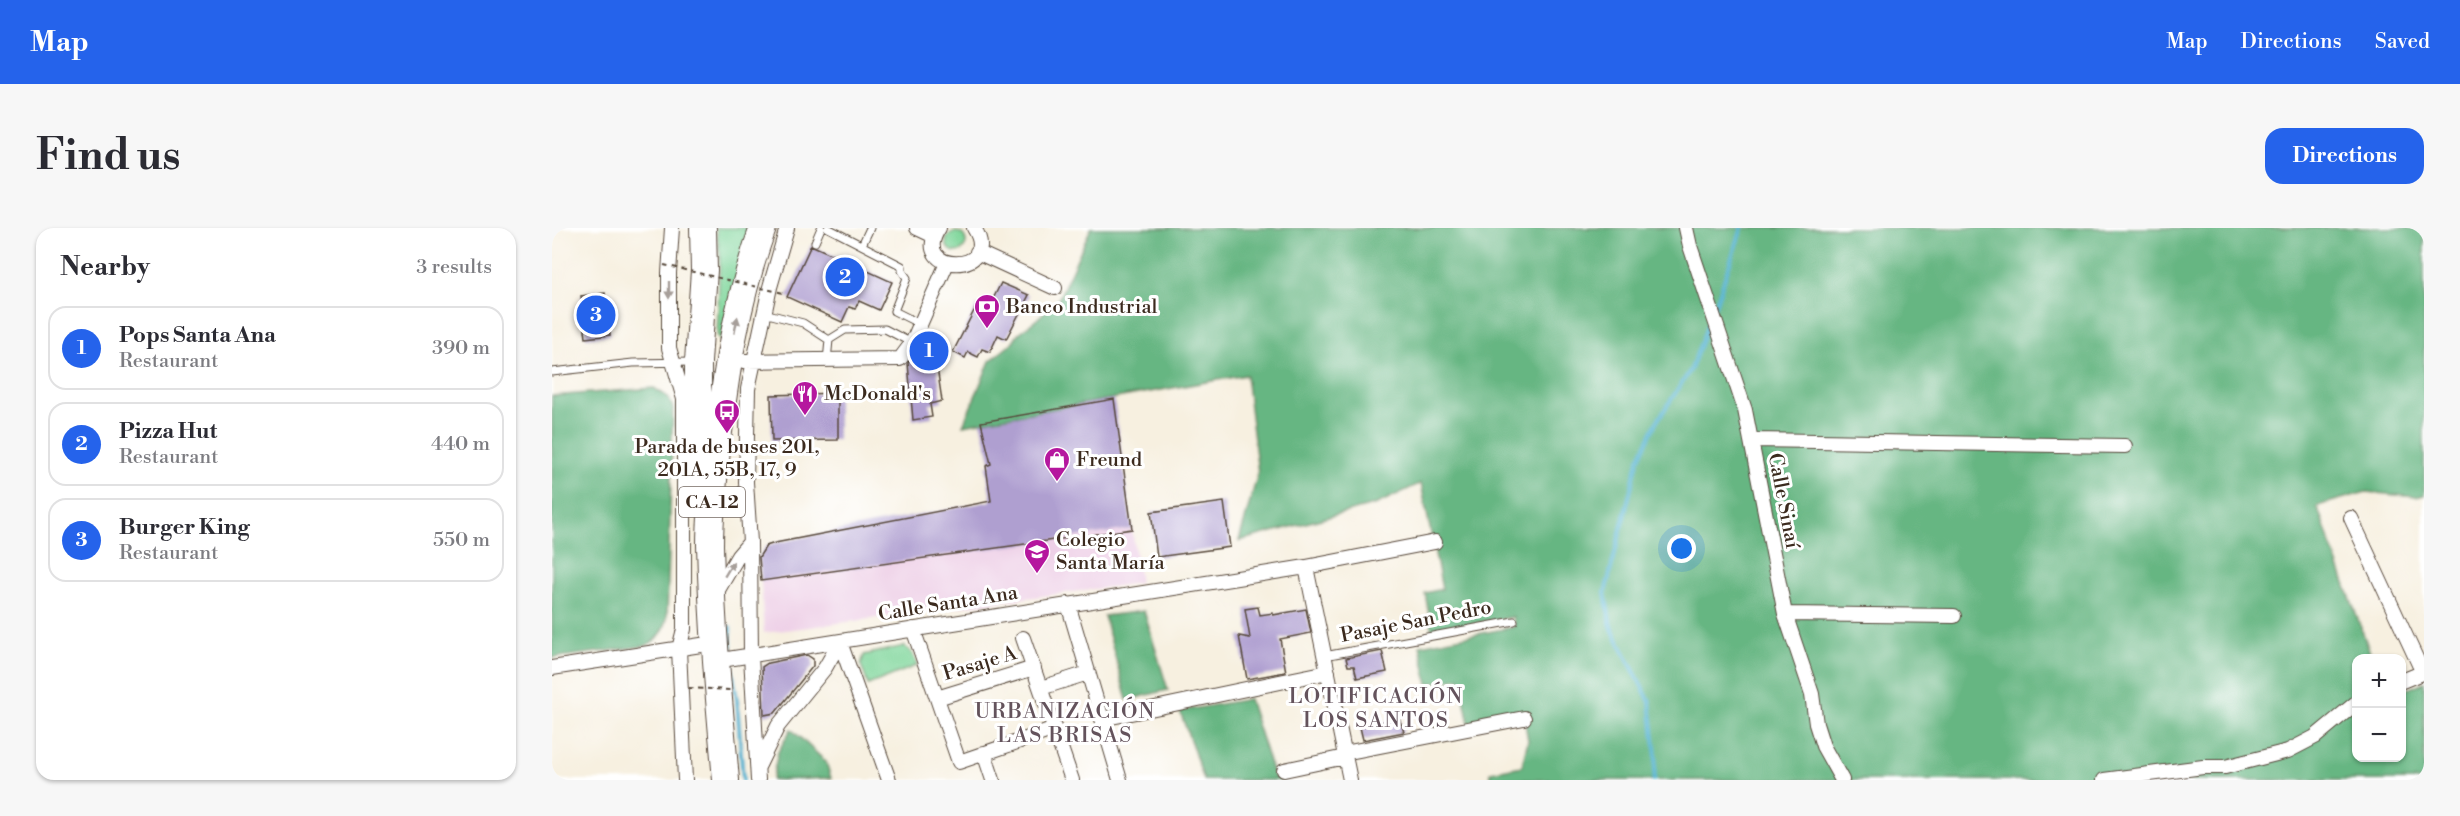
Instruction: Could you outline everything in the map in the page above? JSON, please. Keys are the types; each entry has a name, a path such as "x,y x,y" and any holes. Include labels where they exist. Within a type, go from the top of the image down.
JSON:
{"highway":[{"path":"705,228 713,253 713,343 720,357 741,360"},
{"name":"CA-12","path":"705,228 698,362 698,652 711,780"},
{"name":"CA-12","path":"726,780 698,652 712,599 710,542 715,472 741,360 743,291 763,228"}],"street":[{"path":"672,228 669,348 684,399 684,629 698,652 685,780"},
{"path":"757,775 746,471 748,389 741,360 764,313 779,251 788,228"},
{"path":"917,228 937,232 935,250 947,263 959,265 966,263 977,252 979,237 974,228"},
{"name":"Calle Sinaí","path":"1686,228 1745,410 1785,614 1812,694 1816,724 1823,746 1842,780"},
{"path":"977,252 1054,288"},
{"path":"741,360 900,359 912,343 947,263"},
{"path":"1751,440 2125,446"},
{"path":"2351,518 2424,672 2406,679"},
{"path":"712,599 738,556 750,542"},
{"name":"Calle Santa Ana","path":"552,668 698,652 751,656 1306,567 1435,542"},
{"path":"1306,567 1350,780"},
{"path":"1068,604 1120,780"},
{"path":"1785,614 1954,615"},
{"path":"913,629 959,762 1055,729"},
{"path":"1023,638 1072,780"},
{"path":"757,775 778,726 825,668 840,642"},
{"path":"840,642 889,780"},
{"name":"Pasaje A","path":"937,698 1034,668"},
{"path":"1102,719 1328,672"},
{"path":"1041,688 1088,673"},
{"path":"2104,780 2169,777 2203,767 2225,767 2288,751 2315,737 2352,706"},
{"path":"1284,770 1344,755 1524,718"},
{"path":"984,753 993,780"}],"lane":[{"path":"816,242 821,228"},
{"path":"828,228 902,266 902,271 907,278 894,311 920,324"},
{"path":"862,245 870,228"},
{"path":"764,313 803,323 829,340"},
{"path":"829,340 845,330 885,329 912,343"},
{"path":"827,361 829,340"},
{"path":"552,372 633,363 698,362"},
{"path":"715,472 746,471"},
{"name":"Pasaje San Pedro","path":"1324,656 1514,621"}],"path":[{"path":"664,265 783,293"},
{"path":"688,688 732,690"}],"shaded area":[{"path":"1132,529 1140,583 764,633 761,581"}],"green space":[{"path":"716,228 753,228 720,341 717,336 720,254"},
{"path":"1091,228 2424,228 2424,495 2416,497 2366,492 2317,506 2371,654 2352,654 2352,762 2406,762 2406,688 2424,682 2424,780 1492,780 1490,772 1522,766 1528,740 1523,712 1469,723 1460,678 1428,684 1420,645 1514,627 1513,617 1432,632 1425,593 1442,589 1421,483 1377,504 1239,541 1258,473 1246,375 963,425 990,361 1059,298"},
{"path":"952,232 960,232 966,238 966,246 960,252 952,252 946,246 946,238"},
{"path":"654,388 668,397 673,408 667,618 664,627 654,641 645,646 552,658 552,396"},
{"path":"1144,611 1168,690 1127,700 1104,616"},
{"path":"904,646 911,652 918,665 868,685 861,665 864,655"},
{"path":"1249,699 1274,777 1283,775 1285,780 1204,780 1180,711"},
{"path":"791,729 826,762 831,778 772,780 778,752"}],"building":[{"path":"811,245 892,282 879,310 859,301 855,309 849,307 842,322 787,297"},
{"path":"1001,283 1029,295 1006,339 998,335 990,352 982,349 978,357 968,352 965,358 953,352 977,305 987,311"},
{"path":"605,293 610,335 586,338 581,296"},
{"path":"911,359 930,360 937,367 942,401 930,404 932,417 913,420 908,363"},
{"name":"McDonald's","path":"838,393 838,440 772,441 771,395"},
{"name":"Freund","path":"1114,399 1132,529 761,581 759,557 766,546 991,501 986,466 991,464 981,422"},
{"path":"1224,502 1230,547 1157,557 1151,512"},
{"path":"1258,607 1260,615 1306,609 1311,633 1280,639 1286,672 1247,679 1239,636 1250,638 1245,609"},
{"path":"1382,651 1387,672 1357,678 1354,666 1348,666 1346,658"},
{"path":"807,655 813,659 813,666 775,713 764,715 762,667 768,663"},
{"path":"1399,718 1404,732 1363,740 1360,727"}],"waterway":[{"path":"1715,306 1742,228"},
{"path":"1654,780 1656,756 1650,702 1611,627 1605,593 1638,461 1656,423 1691,369 1710,318"},
{"path":"730,627 731,654"},
{"path":"731,662 737,700 743,780"}],"place":[{"name":"Pizza Hut","path":"845,277"},
{"name":"Burger King","path":"596,315"},
{"name":"Banco Industrial","path":"987,330"},
{"name":"Pops Santa Ana","path":"929,351"},
{"name":"McDonald's","path":"805,417"},
{"name":"Parada de buses 201, 201A, 55B, 17, 9","path":"727,435"},
{"name":"Freund","path":"1057,483"},
{"name":"Colegio Santa María","path":"1037,575"}],"district":[{"name":"LOTIFICACIÓN LOS SANTOS","path":"1376,709"},
{"name":"URBANIZACIÓN LAS BRISAS","path":"1065,724"}]}
